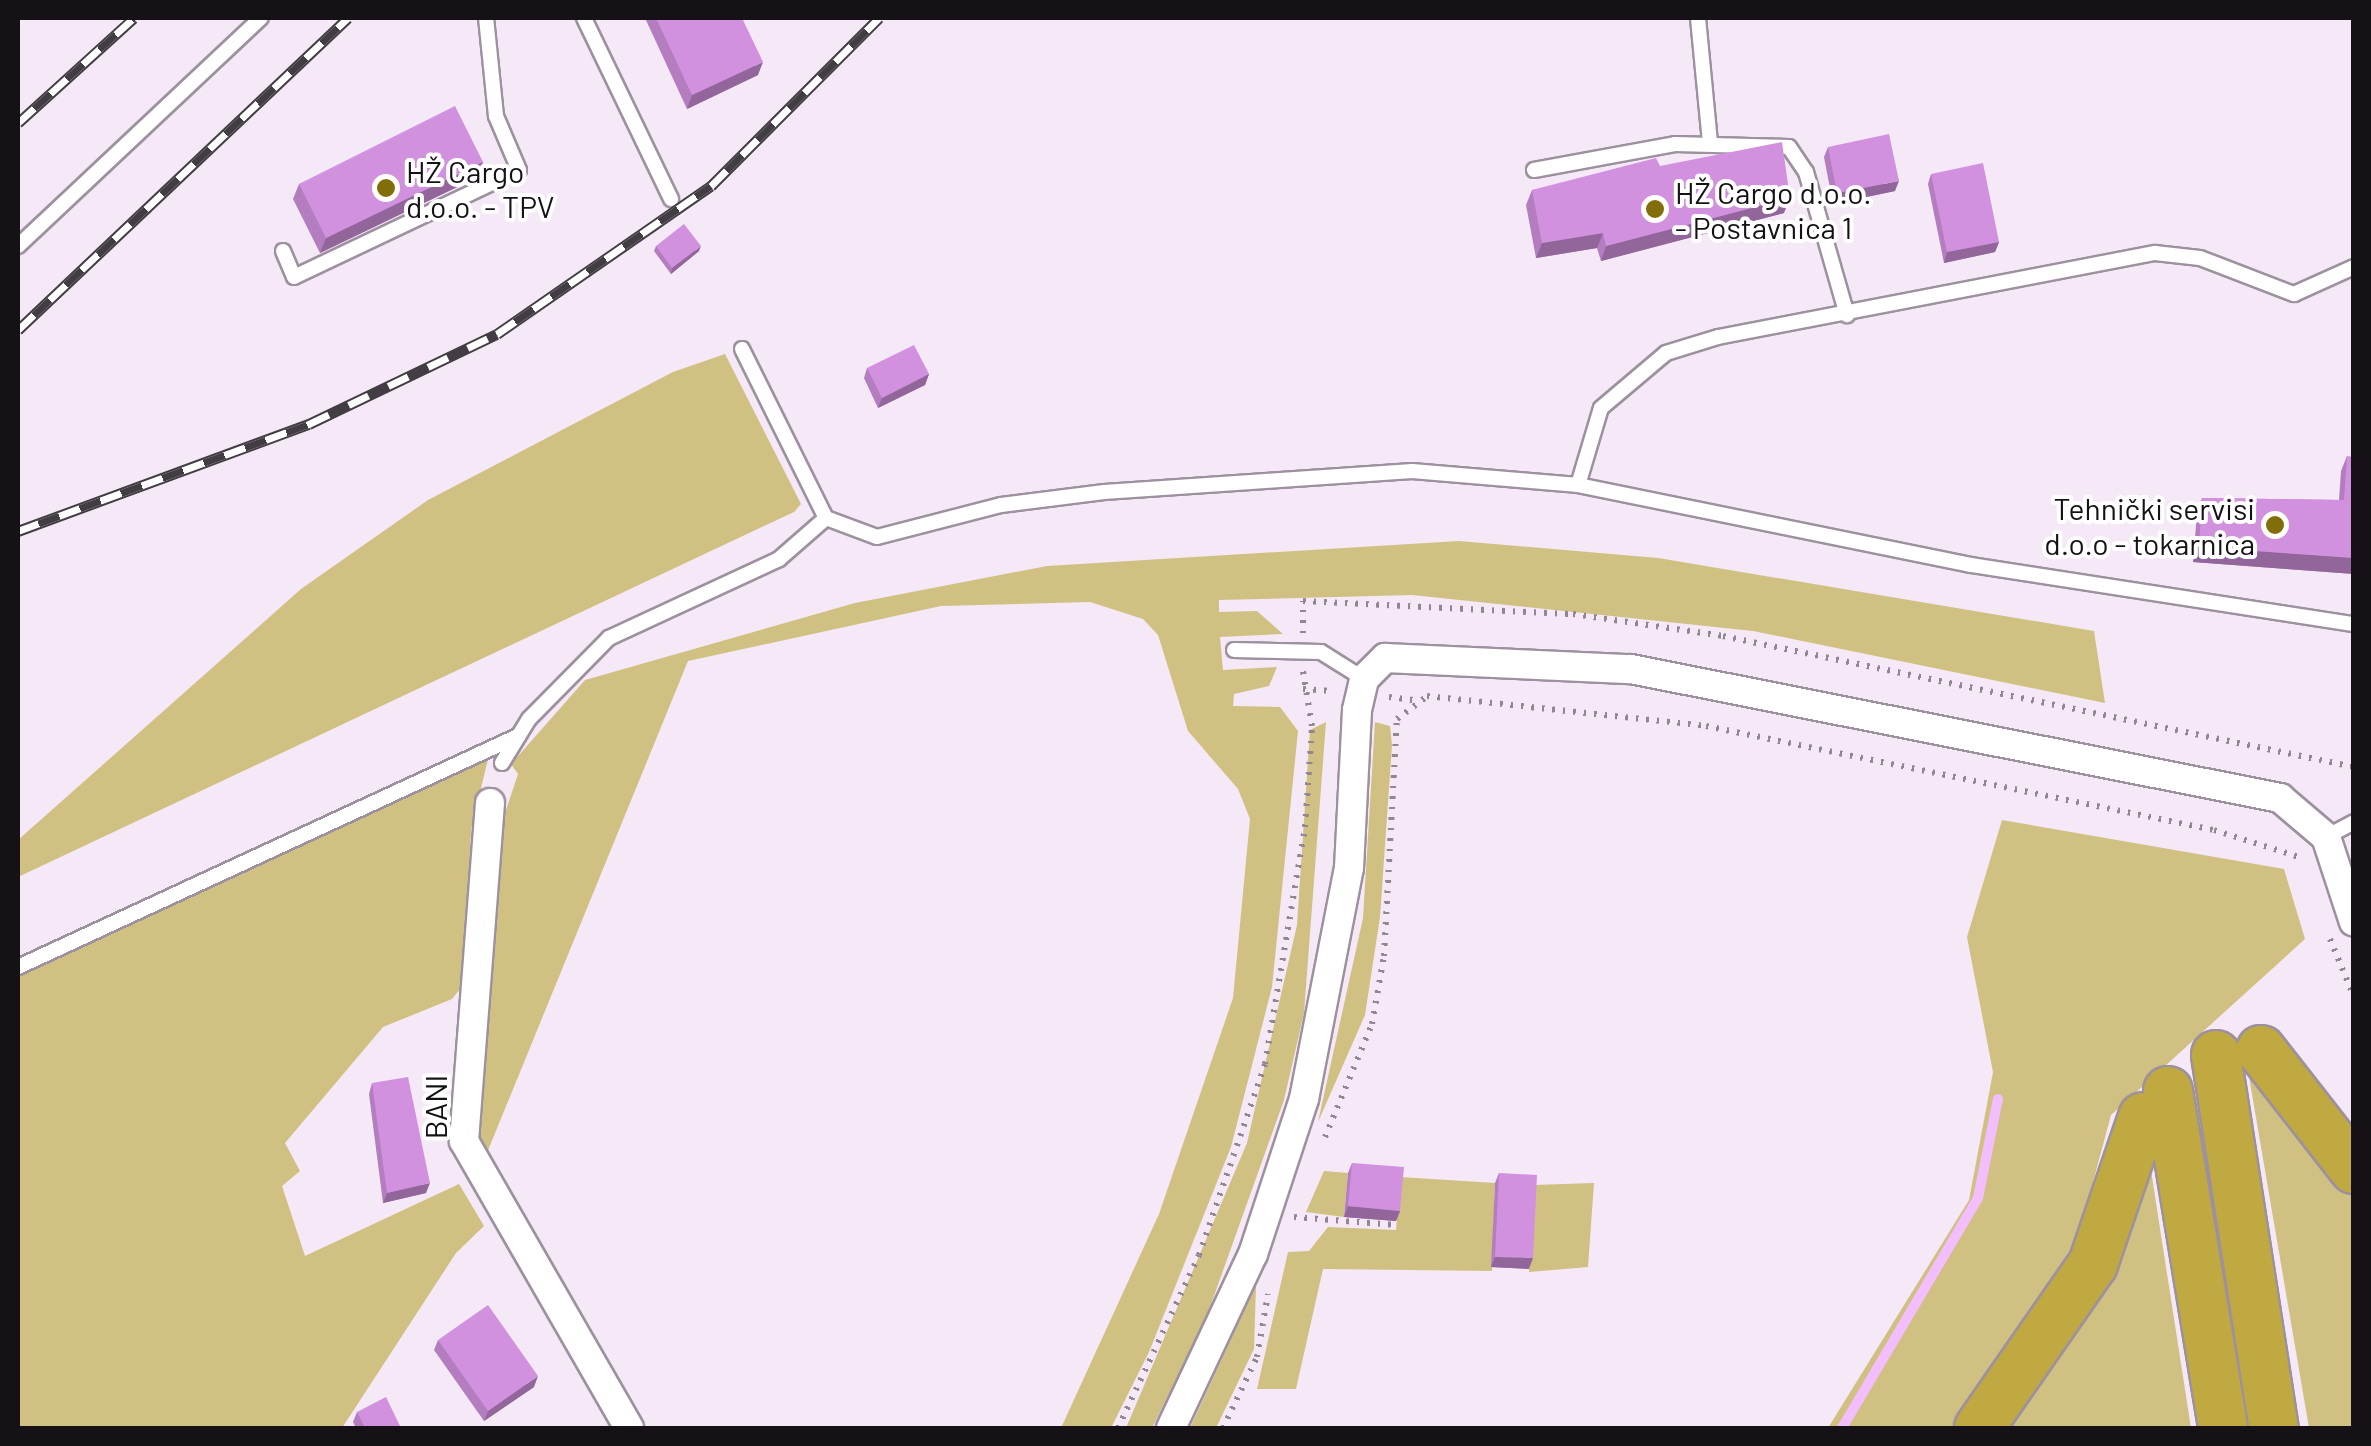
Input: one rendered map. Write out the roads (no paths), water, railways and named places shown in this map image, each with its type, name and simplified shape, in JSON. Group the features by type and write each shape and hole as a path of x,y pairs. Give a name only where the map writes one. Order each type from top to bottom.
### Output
{"highway":[{"path":"2274,1428 2239,1052 2354,1169"},
{"path":"1979,1428 2093,1264 2156,1104 2223,1428"}],"street":[{"path":"1171,1428 1253,1254 1304,1100 1349,868 1364,679 1400,655 1631,669 2280,798 2326,836 2339,924"},
{"name":"BANI","path":"490,803 464,1141 630,1428"}],"lane":[{"path":"18,246 261,18"},
{"path":"283,251 294,276 519,170 496,116 486,18"},
{"path":"584,18 672,199"},
{"path":"1698,18 1710,143"},
{"path":"1534,170 1710,143 1789,147 1806,172 1847,315"},
{"path":"1578,484 1602,408 1666,353 2019,273 2155,253 2200,258 2294,294 2354,267"},
{"path":"742,349 826,518 877,537 1000,505 1305,472 1578,484 1971,564 2354,624"},
{"path":"502,763 518,736 610,638 779,558 826,518"},
{"path":"1234,650 1321,652 1364,679"},
{"path":"18,968 518,736"},
{"path":"2326,836 2354,822"}],"waterway":[{"path":"1842,1428 1978,1198 1998,1099"}],"railway":[{"path":"18,123 134,18"},
{"path":"18,330 348,18"},
{"path":"18,531 309,424 497,334 711,186 879,18"}],"place":[{"name":"HŽ Cargo d.o.o. - TPV","path":"386,188"},
{"name":"HŽ Cargo d.o.o. - Postavnica 1","path":"1655,209"},
{"name":"Tehnički servisi d.o.o - tokarnica","path":"2275,525"}]}
